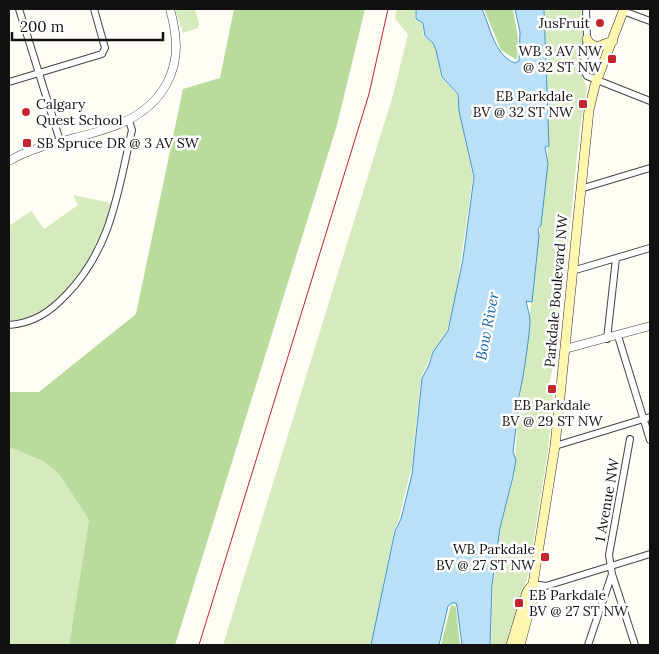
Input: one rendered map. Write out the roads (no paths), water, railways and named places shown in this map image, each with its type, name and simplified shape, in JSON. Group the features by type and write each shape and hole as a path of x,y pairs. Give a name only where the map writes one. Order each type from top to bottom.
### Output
{"main road":[{"name":"Parkdale Boulevard NW","path":"520,645 534,594 533,584 555,446 589,110 597,80 624,10"},
{"path":"587,39 588,43 597,47 612,41"},
{"name":"Parkdale Boulevard NW","path":"511,645 527,592 533,584"}],"street":[{"path":"19,9 60,141"},
{"path":"9,82 99,56 104,51 104,44 94,9"},
{"path":"9,161 32,150 128,121 157,98 173,70 177,44 170,9"},
{"path":"586,9 587,39 583,69 587,76 650,101"},
{"path":"624,10 650,21"},
{"path":"9,325 30,322 46,314 80,280 98,254 107,234 115,206 132,130 128,121"},
{"path":"580,189 650,168"},
{"path":"572,271 650,248"},
{"path":"607,339 616,258"},
{"path":"565,349 650,326"},
{"path":"618,336 647,418 650,440"},
{"path":"555,446 647,418"},
{"name":"1 Avenue NW","path":"630,439 609,555 612,574 635,645"},
{"path":"533,584 546,586 650,554"},
{"path":"588,645 612,574"}],"water":[{"name":"Bow River","path":"416,9 482,9 498,48 508,59 515,63 519,61 520,32 515,9 544,9 549,146 545,147 548,163 541,225 538,229 539,236 532,302 526,301 530,328 523,378 516,405 518,411 513,452 516,460 500,528 492,585 490,645 462,645 457,606 456,603 452,603 448,606 439,645 371,645 395,531 401,519 412,474 422,378 433,352 448,331 463,259 474,177 459,111 458,94 442,77 436,50 433,43 425,36 423,23 416,19"}],"railway":[{"path":"199,645 369,94 388,9"}],"place":[{"name":"JusFruit","path":"600,23"},
{"name":"WB 3 AV NW @ 32 ST NW","path":"612,59"},
{"name":"EB Parkdale BV @ 32 ST NW","path":"583,104"},
{"name":"Calgary Quest School","path":"26,112"},
{"name":"SB Spruce DR @ 3 AV SW","path":"27,143"},
{"name":"EB Parkdale BV @ 29 ST NW","path":"552,389"},
{"name":"WB Parkdale BV @ 27 ST NW","path":"545,557"},
{"name":"EB Parkdale BV @ 27 ST NW","path":"519,603"}]}
